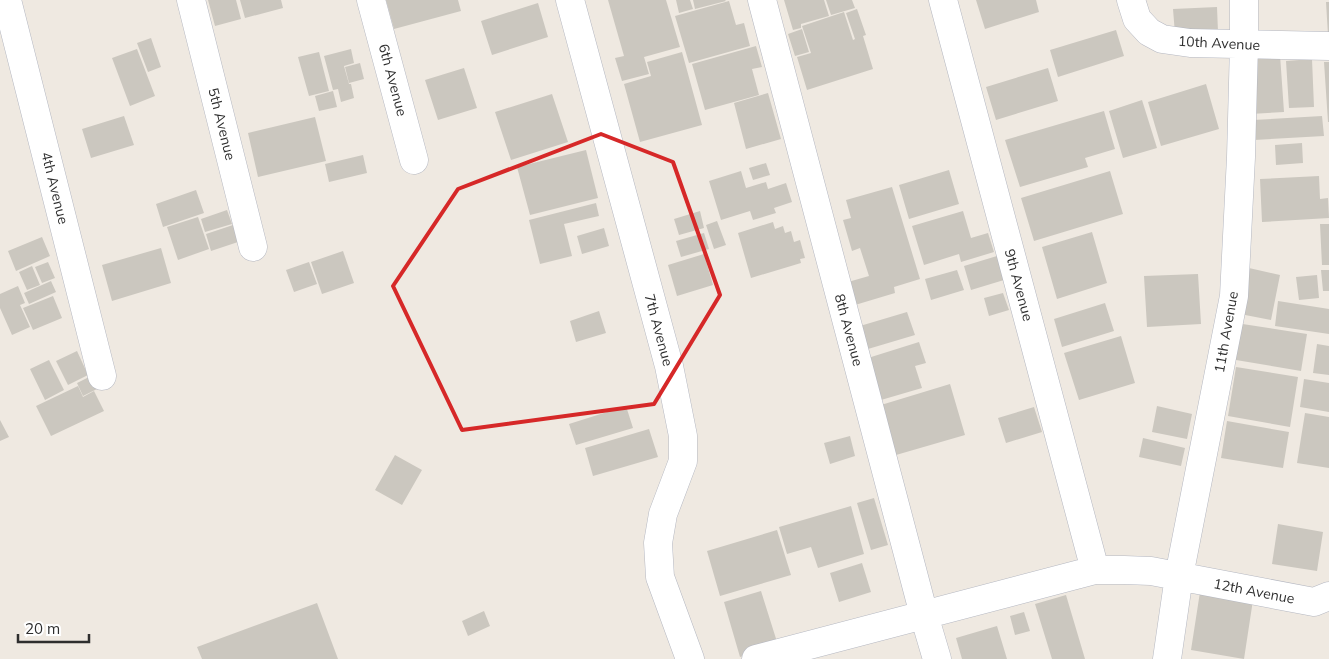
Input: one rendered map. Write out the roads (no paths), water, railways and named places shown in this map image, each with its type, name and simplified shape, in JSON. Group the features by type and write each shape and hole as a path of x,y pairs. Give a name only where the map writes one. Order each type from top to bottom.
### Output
{"street":[{"name":"4th Avenue","path":"7,0 102,376"},
{"name":"5th Avenue","path":"191,0 253,247"},
{"name":"6th Avenue","path":"371,0 414,160"},
{"name":"7th Avenue","path":"570,0 666,357 683,436 683,461 663,514 658,543 660,577 690,659"},
{"name":"8th Avenue","path":"762,0 937,659"},
{"name":"9th Avenue","path":"943,0 1095,570"},
{"name":"10th Avenue","path":"1131,0 1137,18 1149,32 1162,39 1190,43 1329,46"},
{"name":"11th Avenue","path":"1166,659 1179,576 1234,296 1241,157 1244,0"},
{"name":"12th Avenue","path":"756,659 1095,570 1151,571 1314,602 1329,596"}]}
